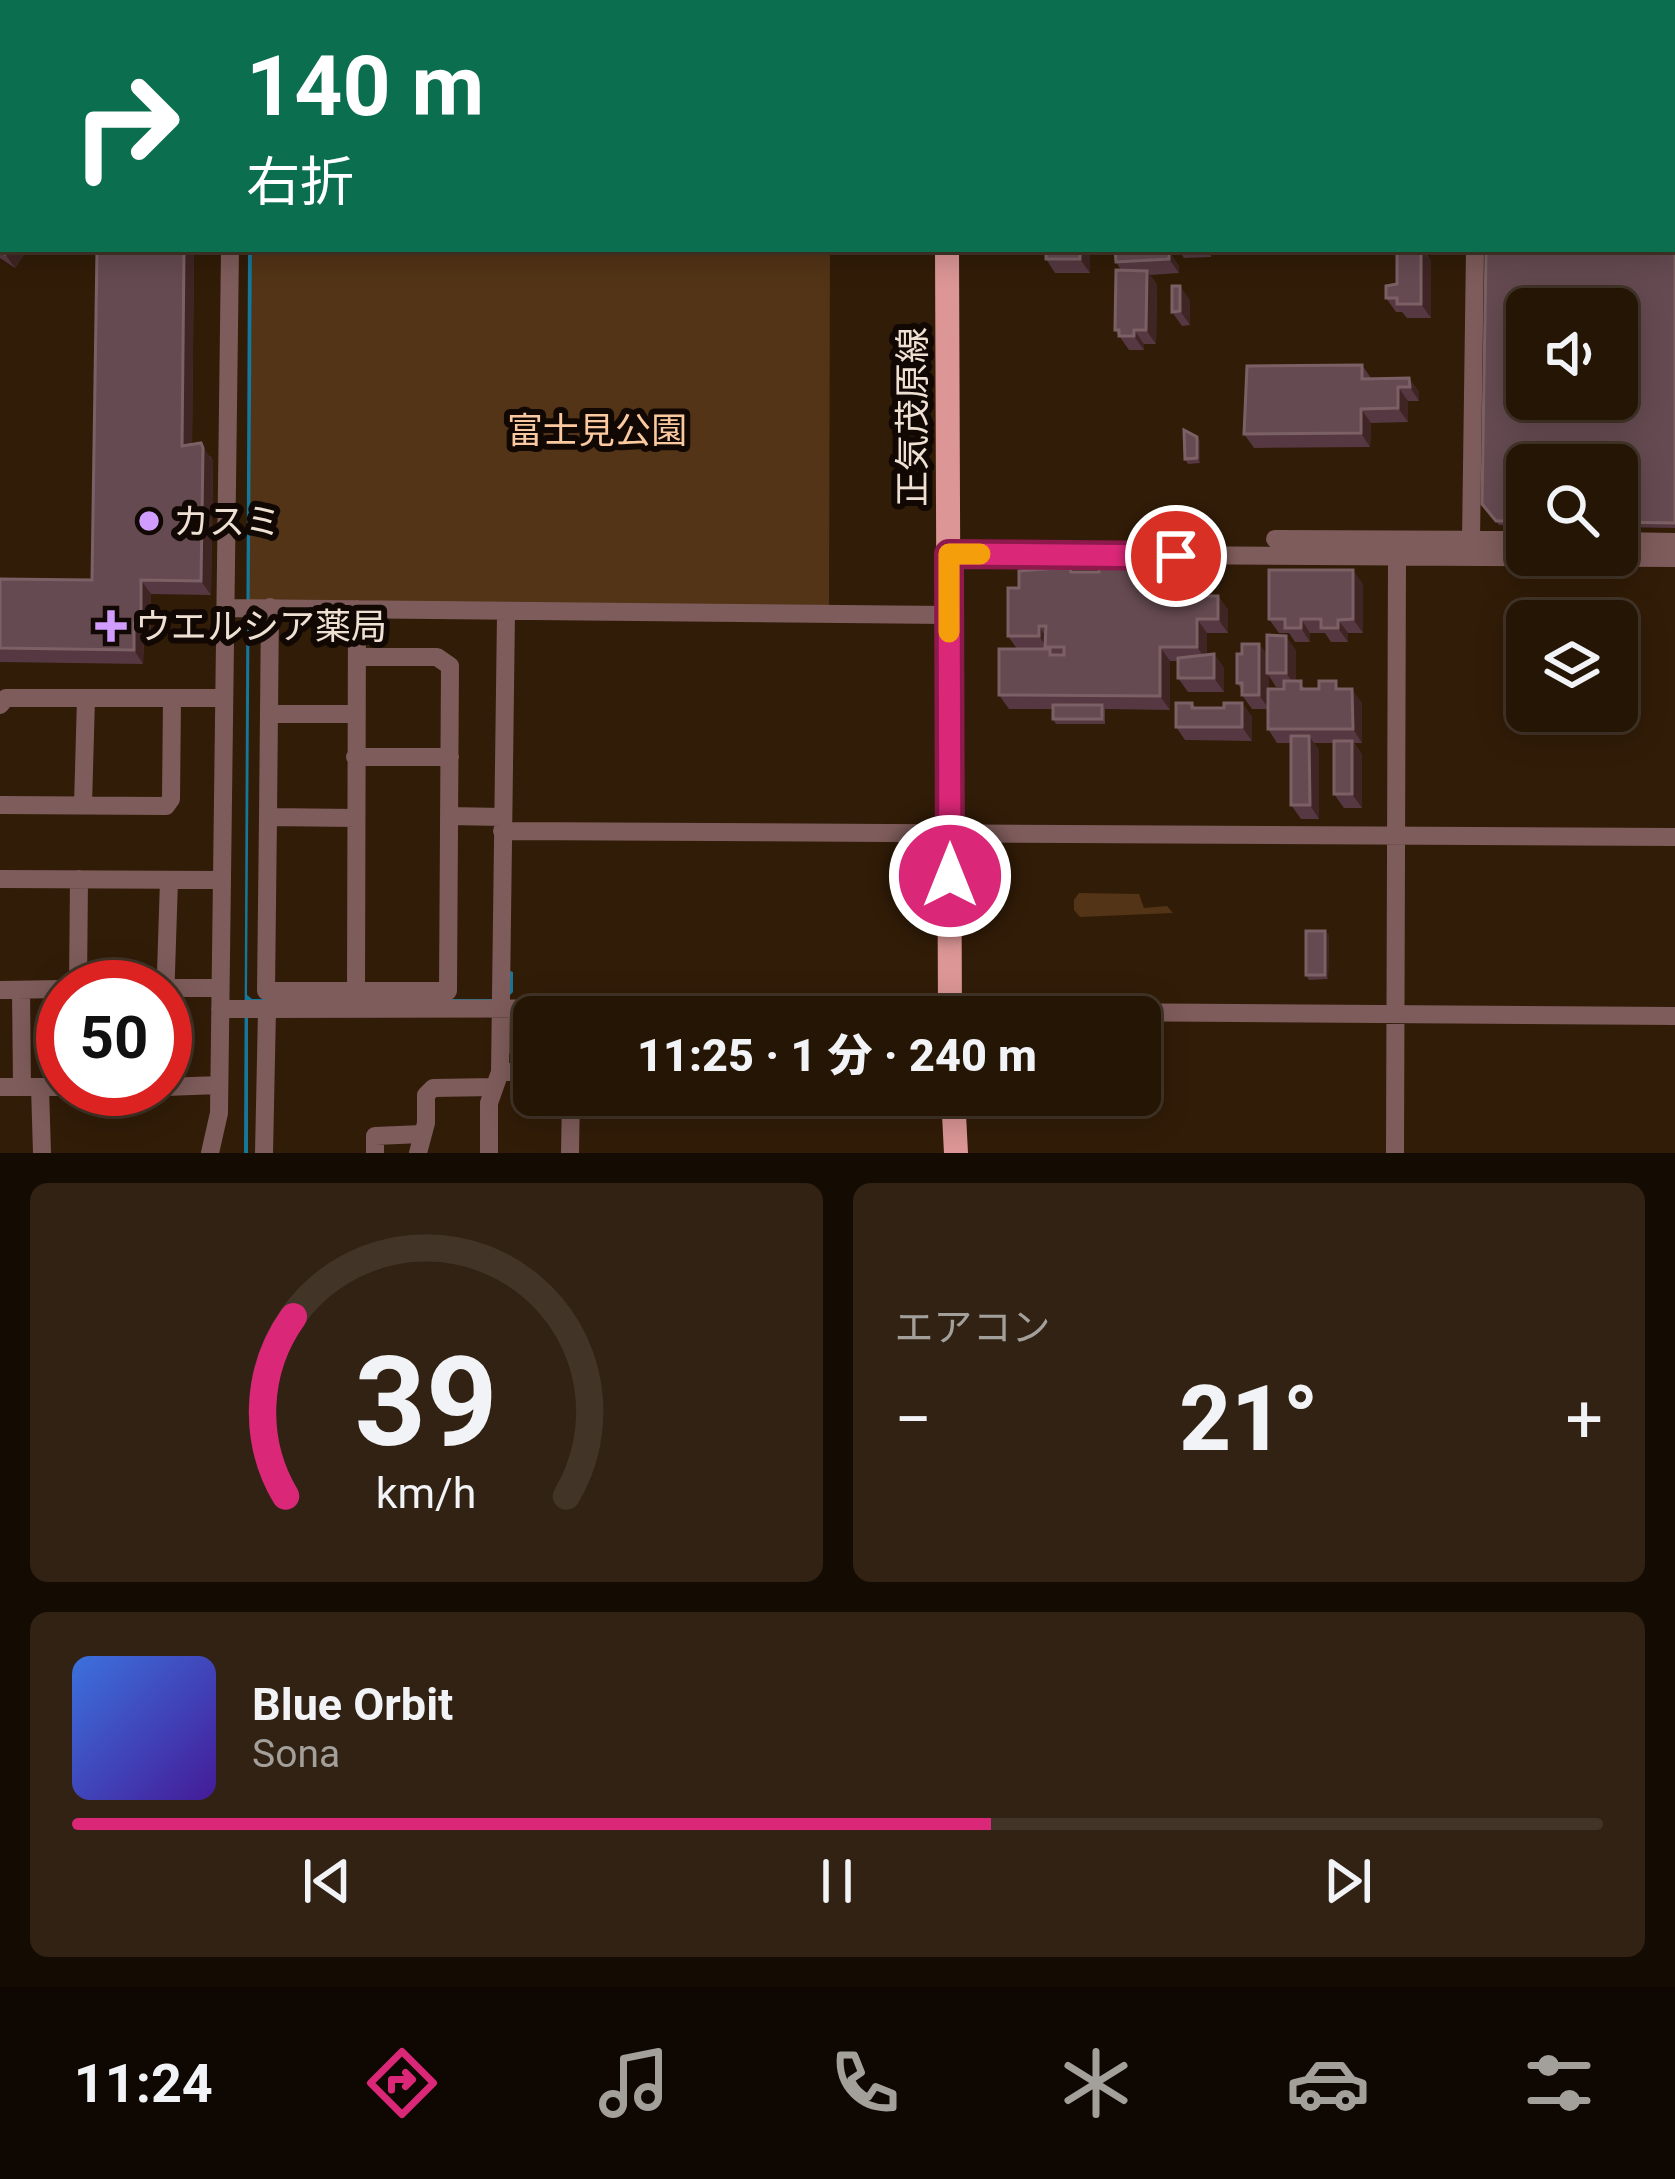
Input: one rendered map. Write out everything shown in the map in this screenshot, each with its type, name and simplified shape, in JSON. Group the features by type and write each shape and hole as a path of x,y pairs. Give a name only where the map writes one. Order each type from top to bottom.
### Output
{"main road":[{"name":"正気茂原線","path":"947,252 950,996"},
{"path":"954,1116 956,1153"}],"street":[{"path":"210,1153 219,1113 230,252"},
{"path":"1471,540 1475,252"},
{"path":"1275,539 1506,540"},
{"path":"1638,541 1675,542"},
{"path":"949,554 1675,557"},
{"path":"1395,1153 1397,557"},
{"path":"270,607 266,992 448,991 450,666 445,659 356,657"},
{"path":"225,608 949,615"},
{"path":"356,994 357,609"},
{"path":"489,1153 489,1103 497,1079 506,613"},
{"path":"0,705 6,698 224,698"},
{"path":"83,805 86,698"},
{"path":"0,805 166,806 171,799 172,698"},
{"path":"270,714 356,714"},
{"path":"355,758 449,757"},
{"path":"449,816 502,824 950,832 1675,837"},
{"path":"268,817 355,818"},
{"path":"0,879 222,880"},
{"path":"78,960 79,879"},
{"path":"166,960 169,880"},
{"path":"192,988 220,988"},
{"path":"0,990 36,990"},
{"path":"21,990 42,1153"},
{"path":"220,1009 513,1009"},
{"path":"264,1153 268,1010"},
{"path":"1161,1013 1675,1016"},
{"path":"375,1153 375,1136 420,1143 426,1095 434,1088 513,1076"},
{"path":"192,1086 219,1085"},
{"path":"0,1087 36,1087"},
{"path":"570,1153 571,1116"}],"green space":[{"name":"富士見公園","path":"252,252 830,252 829,613 249,608"},
{"path":"1079,893 1139,894 1144,908 1167,906 1173,913 1080,917 1074,910"},
{"path":"507,1014 513,1015 513,1057 507,1051"}],"water":[{"path":"248,252 252,252 247,995 252,999 502,999 510,971 513,992 504,1001 248,1000 248,1153 244,1153"}],"building":[{"path":"97,252 184,252 182,446 201,443 203,448 201,581 141,580 141,623 134,623 134,650 0,648 0,579 92,580"},
{"path":"1046,252 1080,252 1080,259 1046,259"},
{"path":"1115,252 1169,252 1169,259 1116,262"},
{"path":"1397,252 1421,252 1421,304 1397,304 1397,298 1386,298 1386,286 1397,284"},
{"path":"1486,252 1675,253 1675,523 1638,522 1638,444 1506,444 1506,521 1496,521 1482,504"},
{"path":"1116,270 1147,271 1146,330 1134,330 1134,336 1119,336 1115,330"},
{"path":"1172,286 1180,286 1180,311 1172,312"},
{"path":"1362,365 1362,379 1409,378 1410,387 1398,387 1398,408 1361,409 1361,433 1244,434 1247,366"},
{"path":"1184,430 1197,437 1197,458 1185,459"},
{"path":"1070,567 1071,572 1141,567 1141,572 1202,572 1202,596 1218,596 1218,619 1197,619 1197,647 1160,647 1160,696 999,695 999,649 1050,649 1050,655 1064,655 1064,647 1045,647 1046,626 1039,626 1039,636 1008,636 1008,588 1019,588 1019,571"},
{"path":"1269,570 1353,570 1353,619 1338,620 1338,628 1321,628 1321,619 1301,619 1301,628 1285,628 1285,619 1269,619"},
{"path":"1267,635 1286,636 1286,673 1267,673"},
{"path":"1242,644 1259,644 1259,695 1242,695 1242,683 1237,683 1237,654 1242,654"},
{"path":"1214,654 1214,678 1178,678 1178,658"},
{"path":"1284,681 1301,681 1301,689 1319,689 1319,681 1336,681 1336,689 1352,689 1353,729 1268,729 1268,689 1284,689"},
{"path":"1176,703 1224,708 1224,703 1242,703 1242,727 1176,727"},
{"path":"1053,705 1102,705 1102,719 1053,719"},
{"path":"1291,736 1309,736 1310,805 1291,805"},
{"path":"1334,741 1352,741 1352,794 1334,794"},
{"path":"1306,931 1325,931 1325,975 1306,975"}],"slow traffic":[{"path":"949,632 949,554 980,554"}],"place":[{"name":"カスミ","path":"149,521"},
{"name":"ウエルシア薬局","path":"111,626"}],"route":[{"path":"950,876 949,554 1176,556"}]}
